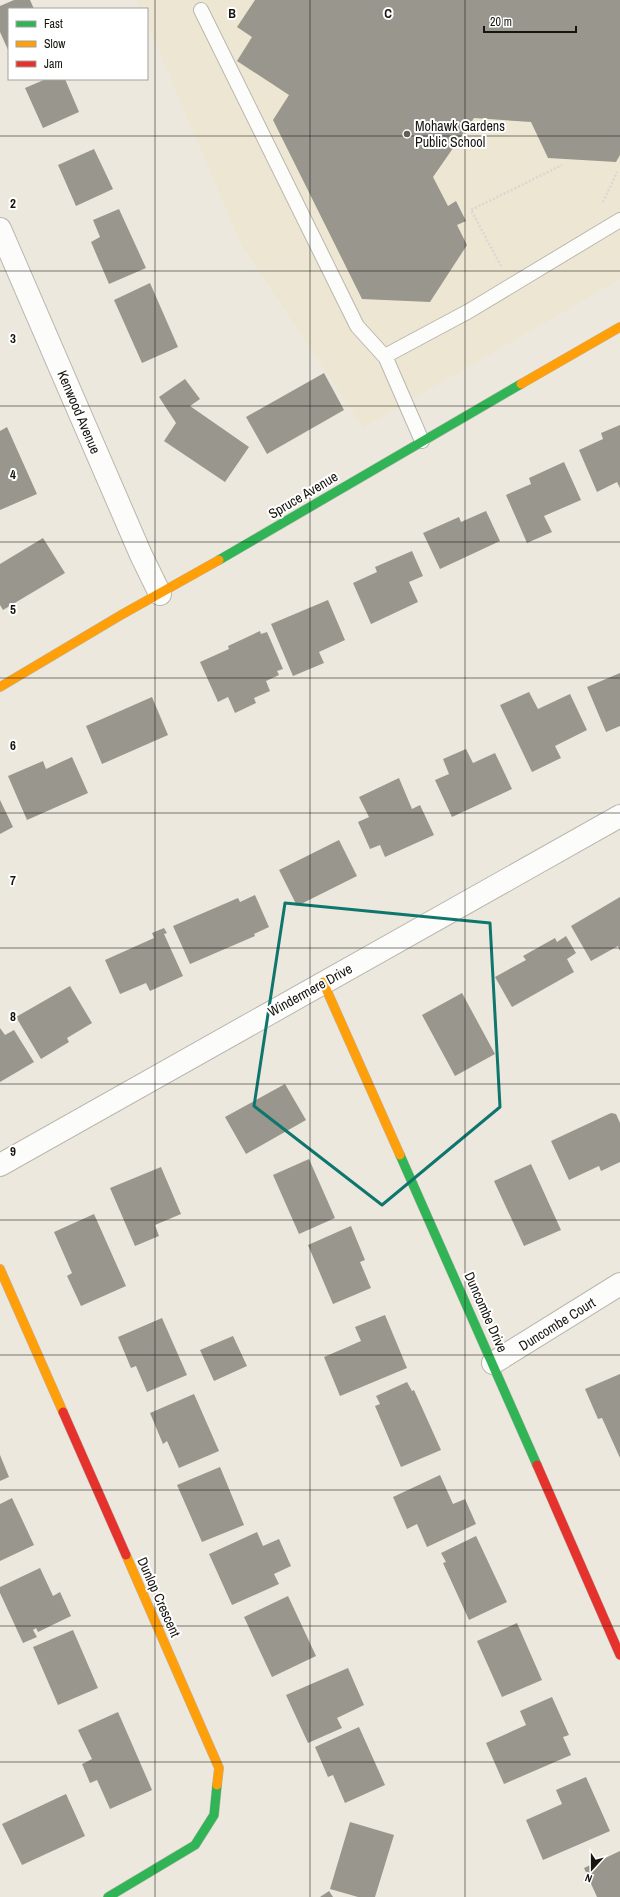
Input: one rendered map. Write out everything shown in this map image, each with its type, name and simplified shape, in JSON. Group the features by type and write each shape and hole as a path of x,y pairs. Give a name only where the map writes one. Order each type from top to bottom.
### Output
{"street":[{"name":"Kenwood Avenue","path":"0,229 141,555 160,594"},
{"name":"Spruce Avenue","path":"0,686 121,614 229,555 422,441 620,327"},
{"name":"Windermere Drive","path":"0,1165 620,816"},
{"name":"Duncombe Drive","path":"323,982 493,1363 620,1655"},
{"name":"Dunlop Crescent","path":"0,1269 218,1768 214,1815 195,1845 108,1897"},
{"name":"Duncombe Court","path":"493,1363 620,1284"}],"lane":[{"path":"201,10 356,326 386,358 422,441"},
{"path":"386,358 385,356 469,311 620,220"}],"path":[{"path":"504,272 471,210 562,165"}],"highlighted area":[{"path":"285,903 490,923 500,1107 382,1205 254,1106"}],"shaded area":[{"name":"Mohawk Gardens Public School","path":"137,0 620,0 620,279 363,428 241,244 148,25 148,8 141,8"}],"building":[{"path":"14,0 30,0 34,8 8,8 8,50 0,32 0,6"},
{"path":"255,0 620,0 620,155 616,162 548,158 531,122 474,118 433,177 448,206 456,201 466,221 457,225 467,245 430,302 362,299 273,120 289,95 237,61 252,37 237,27"},
{"path":"44,80 65,80 79,112 43,128 25,88"},
{"path":"94,149 113,189 76,206 58,165"},
{"path":"119,209 146,268 109,284 91,242 100,237 93,220"},
{"path":"150,283 178,347 142,363 114,300"},
{"path":"324,373 344,410 267,454 246,417"},
{"path":"185,379 200,399 190,406 249,447 225,482 164,441 176,423 159,397"},
{"path":"620,425 620,488 617,482 597,492 579,450 603,439 601,433"},
{"path":"7,427 37,494 0,510 0,431"},
{"path":"564,462 581,500 544,516 552,532 527,543 506,495 531,484 529,478"},
{"path":"486,511 500,541 440,569 423,533 459,517 461,522"},
{"path":"43,538 65,573 3,610 0,605 0,564"},
{"path":"412,551 423,576 409,582 418,602 371,624 353,583 377,572 375,567"},
{"path":"328,600 345,640 319,652 324,663 293,676 271,624"},
{"path":"260,631 261,634 267,632 283,669 277,671 279,675 266,681 270,691 254,698 256,703 235,713 228,697 218,702 200,662 229,649 228,646"},
{"path":"620,673 620,726 606,732 587,687"},
{"path":"529,692 538,709 570,694 587,730 555,746 561,758 532,772 500,705"},
{"path":"152,697 168,735 102,764 86,726"},
{"path":"466,749 473,763 495,753 512,789 452,817 435,780 449,774 443,759"},
{"path":"72,757 88,793 27,820 8,776 43,761 46,769"},
{"path":"399,778 412,809 420,805 434,835 385,857 380,845 370,849 358,822 369,817 359,797"},
{"path":"0,800 13,827 0,834"},
{"path":"339,840 357,876 297,906 279,870"},
{"path":"255,895 269,927 254,934 255,936 190,964 173,926 238,898 240,902"},
{"path":"620,897 620,951 618,946 591,961 571,926"},
{"path":"164,928 167,933 164,934 183,976 150,991 146,983 120,994 105,960 154,938 152,933"},
{"path":"566,936 576,953 567,959 574,972 512,1007 495,977 526,960 523,956 555,938 557,942"},
{"path":"70,986 92,1023 67,1038 69,1042 41,1059 16,1017"},
{"path":"462,993 495,1054 455,1076 422,1015"},
{"path":"0,1028 5,1035 14,1030 34,1062 0,1082"},
{"path":"285,1084 306,1120 246,1154 225,1117"},
{"path":"611,1113 616,1114 620,1123 620,1162 601,1171 599,1166 569,1180 551,1141"},
{"path":"309,1159 335,1218 299,1234 273,1175"},
{"path":"531,1164 561,1230 524,1246 494,1181"},
{"path":"161,1167 181,1214 155,1225 159,1236 135,1246 110,1188"},
{"path":"94,1214 126,1286 81,1306 67,1276 72,1273 54,1232"},
{"path":"351,1226 365,1260 360,1262 371,1288 333,1304 308,1245"},
{"path":"385,1315 407,1368 340,1396 324,1357 361,1341 355,1327"},
{"path":"162,1318 187,1375 147,1392 136,1366 131,1368 118,1337"},
{"path":"233,1336 247,1366 214,1381 200,1350"},
{"path":"620,1374 620,1458 602,1418 598,1419 585,1389"},
{"path":"407,1382 412,1391 414,1390 441,1450 401,1467 375,1406 380,1404 376,1396"},
{"path":"194,1394 219,1451 179,1468 167,1441 163,1444 150,1413"},
{"path":"0,1455 9,1477 0,1481"},
{"path":"220,1467 244,1525 202,1542 177,1485"},
{"path":"440,1475 453,1504 465,1499 476,1524 427,1547 417,1524 407,1529 393,1497"},
{"path":"12,1498 34,1545 0,1561 0,1504"},
{"path":"257,1532 263,1546 279,1539 291,1566 274,1574 279,1584 232,1605 209,1554"},
{"path":"476,1536 507,1602 469,1620 443,1563 446,1562 441,1553"},
{"path":"40,1568 53,1596 60,1592 71,1616 38,1632 36,1628 33,1630 37,1637 23,1643 0,1593 0,1587"},
{"path":"288,1596 316,1656 272,1677 244,1617"},
{"path":"517,1623 542,1680 502,1697 477,1641"},
{"path":"73,1630 98,1688 58,1705 33,1647"},
{"path":"348,1668 364,1705 337,1718 342,1728 308,1743 286,1695"},
{"path":"552,1697 569,1735 563,1737 571,1755 504,1784 486,1743 526,1725 520,1711"},
{"path":"118,1712 152,1790 110,1809 97,1780 90,1783 82,1764 92,1759 78,1730"},
{"path":"359,1727 385,1785 345,1803 333,1775 328,1777 315,1747"},
{"path":"586,1777 610,1831 543,1860 526,1820 562,1804 556,1790"},
{"path":"66,1794 85,1836 22,1865 2,1824"},
{"path":"350,1822 394,1835 375,1897 358,1897 330,1889"},
{"path":"620,1851 620,1897 597,1897 584,1868"},
{"path":"329,1891 333,1897 320,1897"}],"traffic: fast":[{"path":"219,560 521,384"},
{"path":"400,1155 537,1465"},
{"path":"108,1897 195,1845 214,1815 217,1785"}],"traffic: slow":[{"path":"521,384 620,327"},
{"path":"0,687 121,615 219,560"},
{"path":"323,982 400,1155"},
{"path":"0,1269 63,1412"},
{"path":"126,1555 219,1768 217,1785"}],"traffic: jam":[{"path":"63,1412 126,1555"},
{"path":"537,1465 620,1655"}],"place":[{"name":"Mohawk Gardens Public School","path":"407,134"}]}
